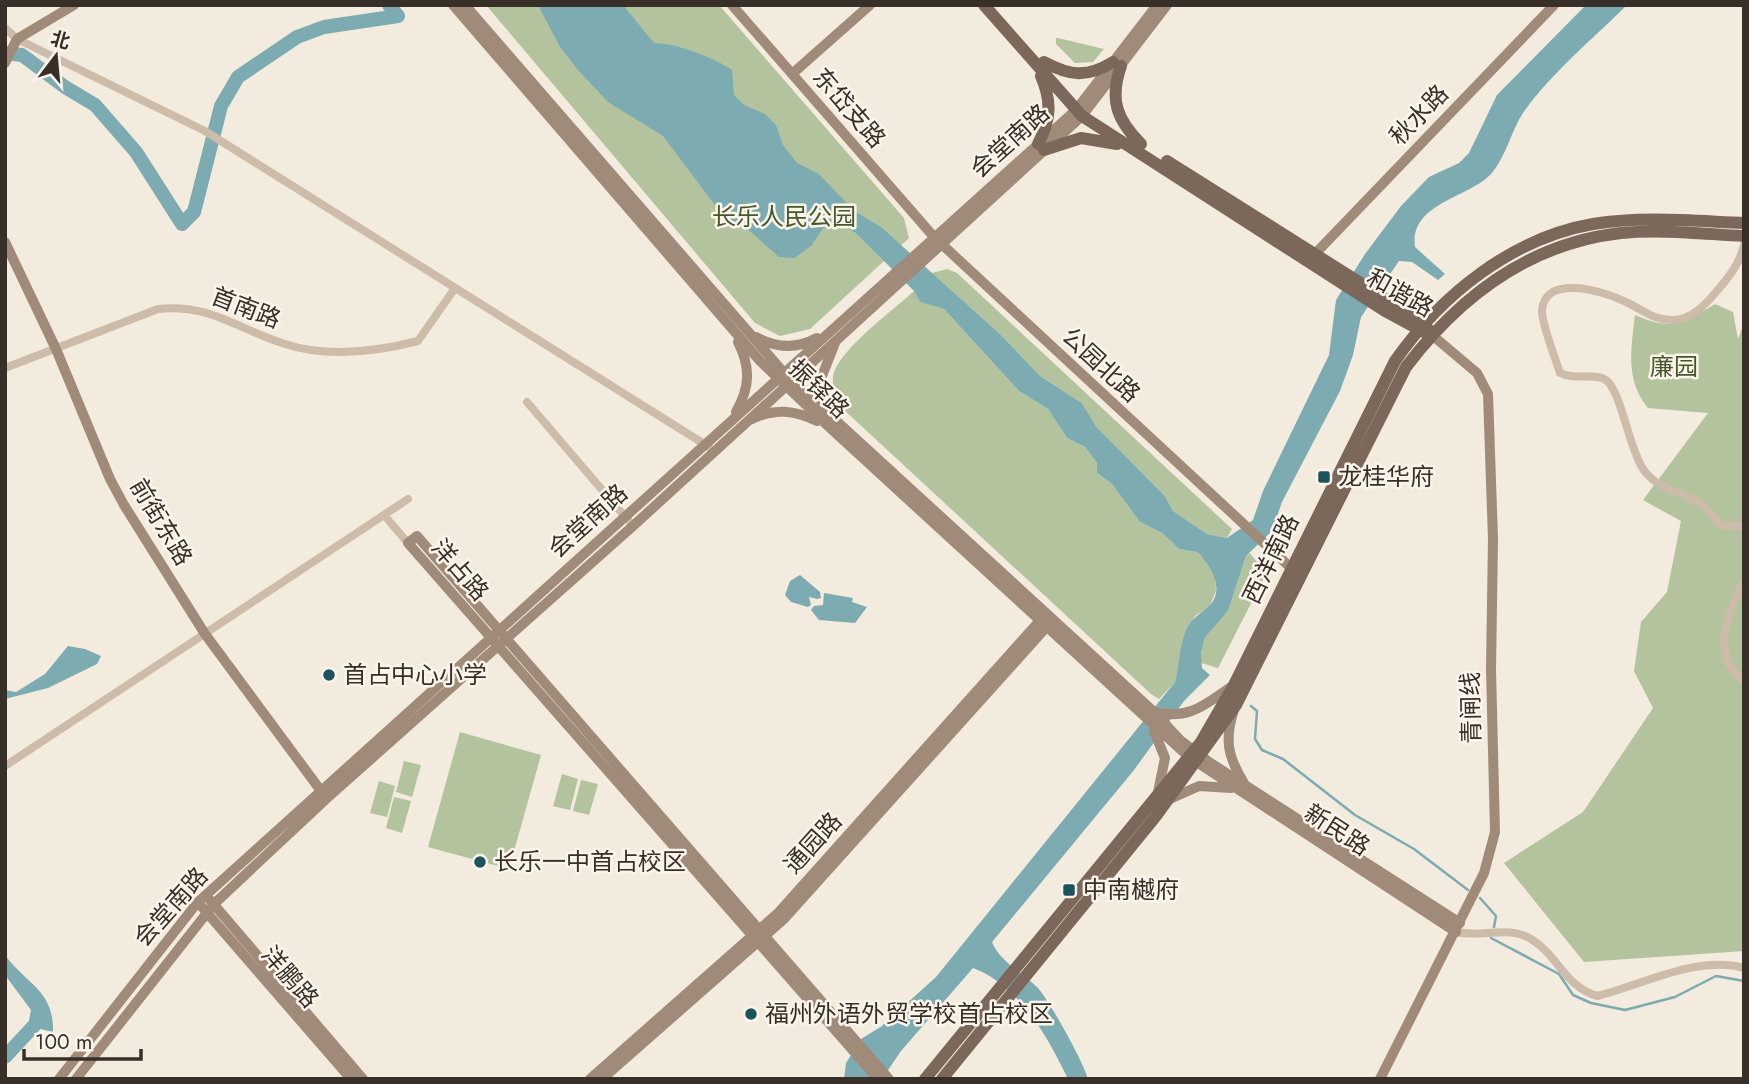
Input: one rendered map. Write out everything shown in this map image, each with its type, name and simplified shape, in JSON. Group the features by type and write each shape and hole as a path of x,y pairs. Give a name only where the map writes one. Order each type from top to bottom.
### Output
{"main road":[{"path":"5,63 16,42 74,5"},
{"name":"振铎路","path":"453,5 730,327 1195,757"},
{"name":"振铎路","path":"465,5 742,324 784,379"},
{"name":"东岱支路","path":"732,5 937,240"},
{"path":"792,74 870,5"},
{"name":"和谐路","path":"984,5 1082,110 1432,335"},
{"name":"和谐路","path":"995,5 1040,64"},
{"name":"会堂南路","path":"1117,64 1157,5"},
{"name":"会堂南路","path":"498,637 633,526 710,448 784,379 1082,110 1167,5"},
{"name":"秋水路","path":"1314,255 1554,5"},
{"path":"1040,64 1075,75 1090,74 1117,64 1115,106 1123,125 1140,149"},
{"path":"1040,64 1050,106 1049,121 1041,147"},
{"path":"1041,147 1068,140 1092,138 1140,149"},
{"name":"和谐路","path":"1140,149 1314,255 1345,280"},
{"name":"西洋南路","path":"1195,757 1234,685 1290,567 1395,361 1420,327 1476,276 1504,258 1559,233 1620,221 1744,223"},
{"name":"西洋南路","path":"925,1079 1023,972 1236,705 1406,367 1432,335 1492,281 1528,260 1554,249 1622,233 1663,231 1744,236"},
{"name":"公园北路","path":"937,240 1290,567"},
{"name":"前街东路","path":"5,242 56,349 110,479 205,634 323,794"},
{"path":"742,324 763,341 783,346 806,343 838,330"},
{"path":"730,327 746,359 749,374 737,423"},
{"path":"832,424 820,382 838,330"},
{"name":"青闸线","path":"1381,1079 1484,873 1495,832 1490,423 1485,383 1432,335"},
{"path":"737,423 769,412 786,411 832,424"},
{"name":"会堂南路","path":"59,1079 206,904 323,794 498,637 625,516 710,448"},
{"name":"洋占路","path":"408,543 498,637 852,1042 889,1079"},
{"name":"通园路","path":"602,1079 760,935 1046,621"},
{"path":"1234,685 1193,713 1150,716 1164,751 1163,798 1206,785 1241,787 1227,744 1236,705"},
{"name":"新民路","path":"1195,757 1458,928"},
{"path":"206,904 363,1079"},
{"name":"会堂南路","path":"76,1079 206,904"},
{"name":"洋鹏路","path":"206,904 351,1079"},
{"name":"通园路","path":"590,1079 760,935"},
{"name":"西洋南路","path":"942,1079 1006,991"},
{"name":"洋占路","path":"852,1042 878,1079"}],"street":[{"path":"5,28 16,42 205,131 710,448"},
{"path":"1744,245 1739,261 1724,284 1691,316 1660,320 1613,296 1565,287 1553,291 1544,299 1542,314 1560,373 1571,379 1595,376 1605,379 1615,389 1634,450 1651,478 1663,488 1701,505 1721,525 1744,526"},
{"name":"首南路","path":"5,368 158,309 181,306 207,311 289,346 345,353 381,350 418,341 454,288"},
{"path":"527,402 633,526"},
{"path":"5,766 408,499"},
{"path":"384,515 408,543"},
{"path":"1744,580 1723,628 1726,655 1735,675 1744,681"},
{"path":"1458,928 1472,936 1510,932 1531,938 1581,992 1597,996 1702,966 1729,964 1744,968"}],"green space":[{"name":"长乐人民公园","path":"486,5 719,5 904,218 909,238 810,329 780,336 755,323"},
{"path":"1056,38 1104,49 1093,62 1075,63 1056,44"},
{"path":"947,269 957,273 1232,529 1227,538 1207,534 1173,511 1165,496 1095,427 1082,403 1040,376 1001,335 932,273"},
{"path":"914,291 920,302 944,309 1019,391 1048,409 1067,438 1085,447 1097,463 1097,473 1112,484 1140,522 1162,533 1179,549 1197,552 1215,571 1216,591 1209,608 1196,615 1187,628 1181,648 1201,653 1205,636 1228,611 1246,556 1250,553 1266,574 1218,668 1181,657 1175,682 1159,699 1151,694 843,409 833,386 836,368 854,344"},
{"name":"廉园","path":"1715,304 1733,312 1738,339 1744,323 1744,951 1584,962 1504,863 1583,812 1653,708 1634,671 1641,622 1667,592 1681,521 1643,500 1708,413 1648,408 1636,386 1631,364 1635,315 1658,323 1676,323"},
{"path":"460,732 541,755 509,869 428,847"},
{"path":"404,761 421,765 412,797 396,792"},
{"path":"562,774 578,779 570,810 553,806"},
{"path":"581,780 598,784 589,815 573,811"},
{"path":"379,781 395,786 387,817 370,813"},
{"path":"394,797 411,801 402,833 386,828"}],"water":[{"path":"538,5 623,5 654,43 695,52 732,70 734,95 744,105 765,114 776,125 783,145 797,163 819,174 854,211 881,227 1001,335 1040,376 1082,403 1096,427 1165,496 1173,511 1207,534 1227,538 1253,520 1263,491 1329,355 1336,300 1365,254 1401,206 1429,177 1459,163 1469,153 1497,95 1586,5 1627,5 1559,70 1534,98 1519,120 1501,160 1491,174 1442,203 1421,220 1416,232 1415,247 1445,274 1438,280 1412,262 1399,261 1361,317 1353,355 1340,391 1282,502 1272,531 1246,556 1228,611 1205,637 1201,653 1202,668 1210,675 1184,701 1134,770 992,942 1006,961 1043,995 1073,1046 1088,1079 1068,1079 1030,1014 1005,987 973,968 901,1051 882,1079 844,1079 846,1063 861,1039 882,1026 936,977 1175,682 1187,628 1216,595 1215,579 1208,564 1197,552 1179,549 1162,533 1140,522 1112,484 1097,473 1097,463 1085,447 1067,438 1048,409 1019,391 944,309 920,302 914,291 856,233 840,224 823,228 812,245 795,258 779,257 743,225 724,217 663,136 608,102 578,70 560,47"},
{"path":"800,575 820,592 821,598 809,597 811,605 808,607 791,602 785,595 790,581"},
{"path":"824,593 853,598 852,602 867,607 855,623 819,620 811,610 814,606 823,605"},
{"path":"68,646 101,656 97,664 48,688 5,699 5,690 16,692 45,674"},
{"path":"5,955 44,997 49,1006 53,1032 28,1026 31,1010 5,975"}],"waterway":[{"path":"5,53 22,55 65,87 95,105 136,152 182,224 194,212 221,106 238,77 297,37 324,27 398,16 389,5"},
{"path":"1251,706 1257,711 1255,739 1262,750 1283,759 1355,815 1414,849 1468,890"},
{"path":"1480,898 1496,916 1494,927"},
{"path":"1491,938 1559,974 1573,995 1591,1003 1625,1010 1675,997 1716,976 1744,981"},
{"path":"5,1057 43,1016 41,1014"}],"place":[{"name":"龙桂华府","path":"1324,477"},
{"name":"首占中心小学","path":"329,675"},
{"name":"长乐一中首占校区","path":"480,862"},
{"name":"中南樾府","path":"1069,890"},
{"name":"福州外语外贸学校首占校区","path":"751,1014"}]}
